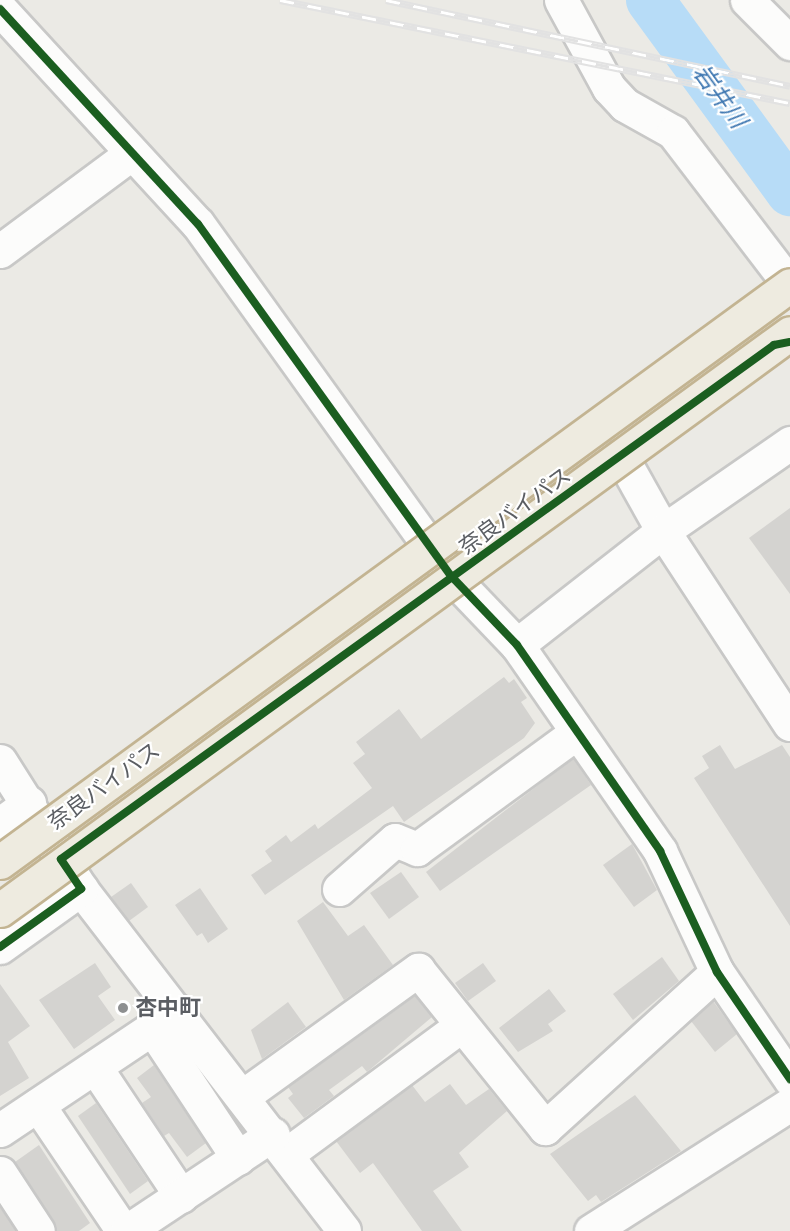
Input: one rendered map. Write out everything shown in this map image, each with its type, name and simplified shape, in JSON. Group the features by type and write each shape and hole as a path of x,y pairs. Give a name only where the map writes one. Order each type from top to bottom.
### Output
{"highway":[{"name":"奈良バイパス","path":"0,862 790,285"},
{"name":"奈良バイパス","path":"0,910 790,333"}],"street":[{"path":"561,0 609,88 625,105 673,132 790,285"},
{"path":"747,0 790,42"},
{"path":"0,9 198,224 451,576 517,645 660,851 717,972 790,1079"},
{"path":"0,251 132,153"},
{"path":"61,859 774,345 790,342"},
{"path":"517,645 663,531 790,443"},
{"path":"621,456 663,531 790,724"},
{"path":"339,889 395,840 417,849 576,733"},
{"path":"0,761 29,803 61,859 165,1019 238,1158"},
{"path":"0,824 29,803"},
{"path":"0,947 81,889"},
{"path":"243,1096 418,970 545,1128 717,972"},
{"path":"0,1130 165,1019"},
{"path":"165,1019 243,1096 344,1231"},
{"path":"38,1105 125,1231 238,1158 280,1144 462,1025"},
{"path":"95,1067 180,1196"},
{"path":"591,1231 790,1104"},
{"path":"0,1173 38,1231"}],"building":[{"path":"790,508 790,594 749,538"},
{"path":"504,677 509,683 514,679 527,698 521,702 535,723 524,738 404,822 393,806 265,895 251,875 272,861 265,851 286,835 291,842 315,824 318,829 372,788 353,763 365,754 356,742 399,709 421,739"},
{"path":"720,745 735,769 782,745 790,757 790,926 694,778 709,768 702,756"},
{"path":"573,758 591,785 440,891 426,872"},
{"path":"632,844 657,890 634,907 603,865"},
{"path":"401,872 419,897 389,919 370,893"},
{"path":"131,883 148,907 129,921 111,897"},
{"path":"200,888 228,929 208,943 202,933 197,936 175,905"},
{"path":"323,902 348,936 364,925 393,965 344,1000 297,921"},
{"path":"662,957 679,981 633,1020 613,994"},
{"path":"95,963 111,987 98,996 115,1020 74,1049 39,1000"},
{"path":"483,963 496,981 468,1001 455,983"},
{"path":"0,984 30,1026 8,1042 29,1078 0,1096"},
{"path":"549,989 566,1011 548,1024 553,1031 518,1052 499,1028"},
{"path":"415,996 432,1017 367,1072 362,1066 329,1090 334,1096 304,1118 288,1098 293,1094 288,1087"},
{"path":"713,1001 737,1034 715,1052 691,1021"},
{"path":"288,1002 306,1027 262,1059 251,1030"},
{"path":"154,1065 206,1143 187,1157 169,1133 164,1136 142,1103 151,1097 137,1078"},
{"path":"450,1084 466,1105 489,1089 507,1111 459,1153 469,1167 433,1191 462,1231 422,1231 373,1163 360,1173 336,1141 412,1085 425,1102"},
{"path":"635,1095 681,1151 601,1202 596,1195 588,1201 550,1154"},
{"path":"96,1103 148,1181 130,1194 78,1116"},
{"path":"39,1145 90,1223 79,1231 57,1231 15,1162"},
{"path":"0,1207 16,1231 0,1231"}],"waterway":[{"name":"岩井川","path":"650,0 790,192"}],"railway":[{"path":"280,0 790,103"},
{"path":"386,0 790,86"}],"cycle path":[{"path":"0,9 198,224 451,576 517,645 660,851 717,972 790,1079"},
{"path":"0,947 81,889 61,859 774,345 790,342"}],"place":[{"name":"杏中町","path":"123,1008"}]}
